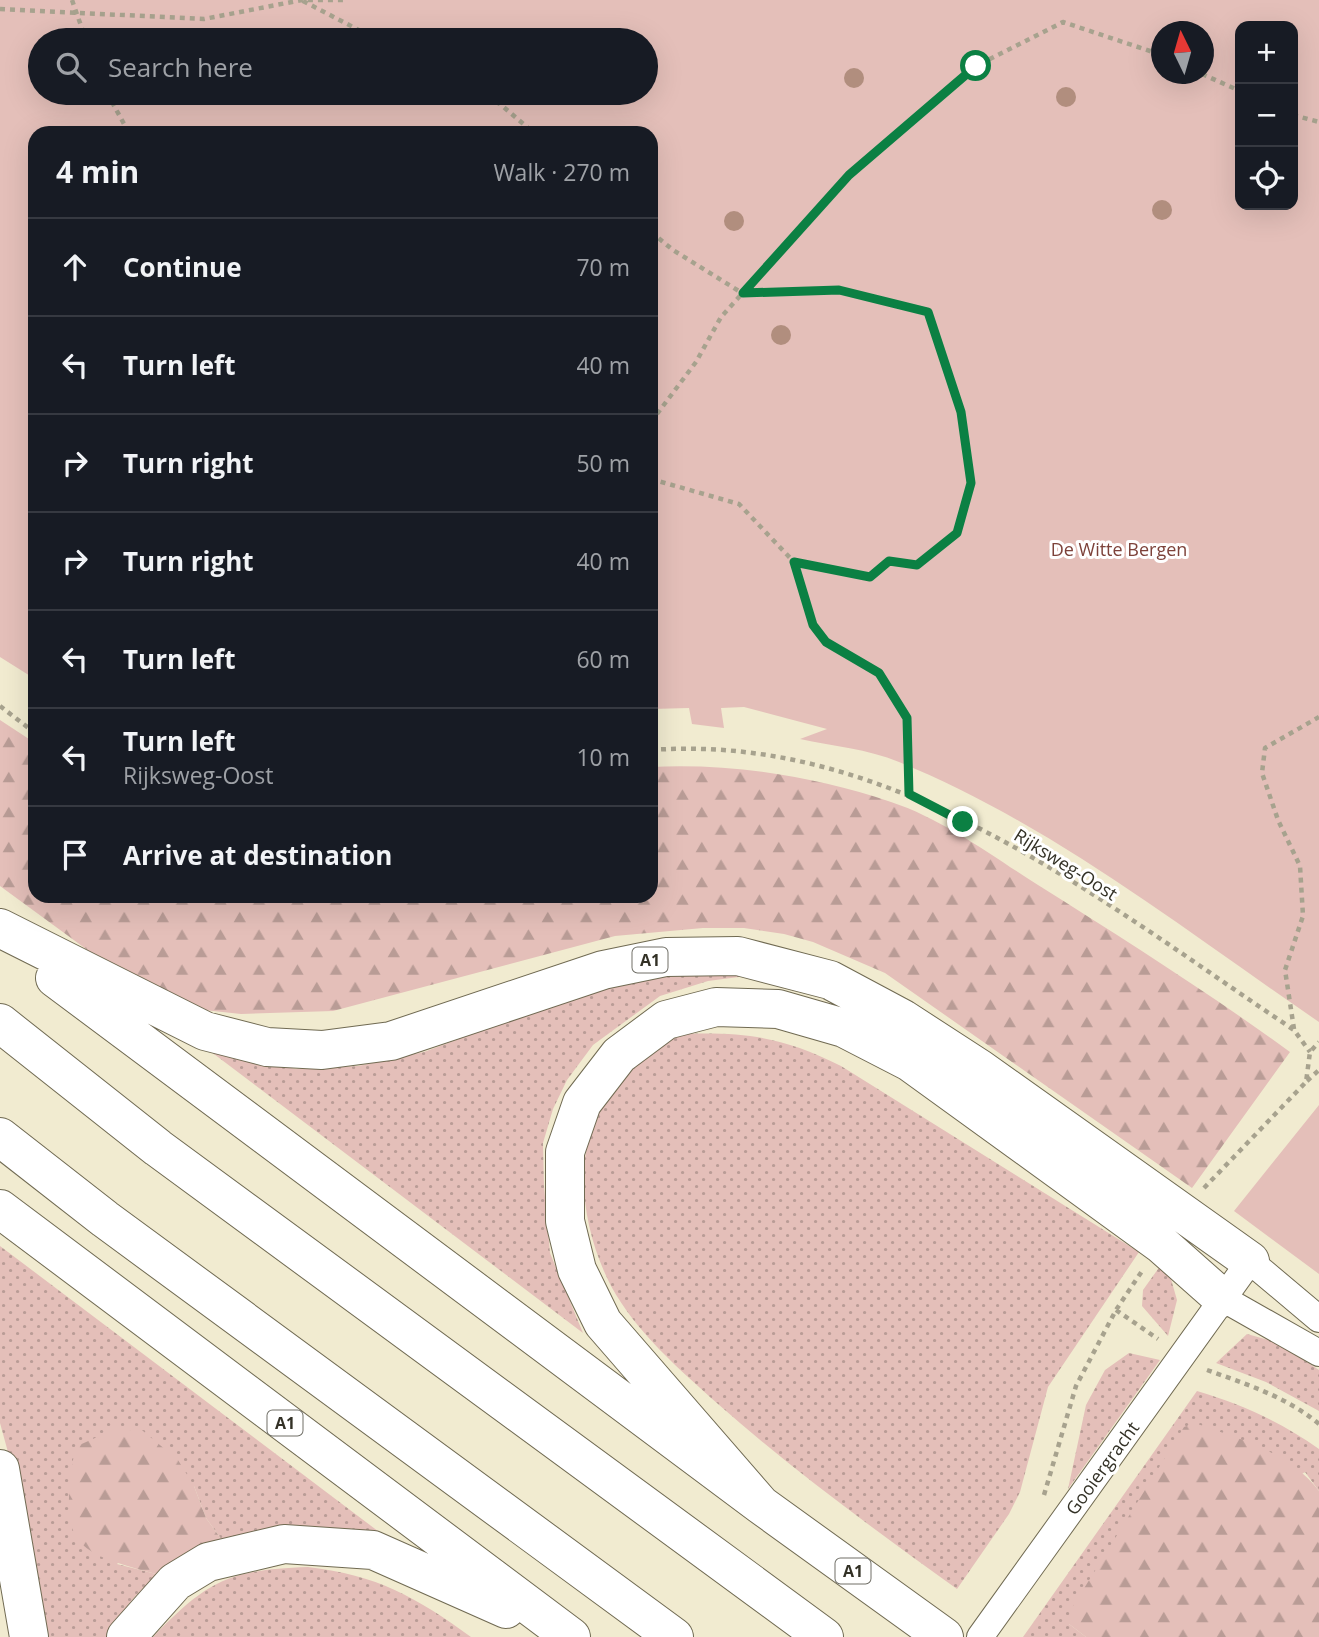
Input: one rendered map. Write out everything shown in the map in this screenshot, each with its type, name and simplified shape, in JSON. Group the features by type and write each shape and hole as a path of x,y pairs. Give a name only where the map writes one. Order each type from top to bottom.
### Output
{"highway":[{"name":"A1","path":"0,928 144,1003 205,1031 267,1047 322,1050 391,1041 604,970 666,957 738,956 830,980 903,1019 1250,1261"},
{"name":"A1","path":"0,937 761,1505 944,1637"},
{"name":"A1","path":"761,1505 603,1323 576,1270 565,1221 565,1152 582,1103 619,1055 666,1020 716,1007 778,1009 844,1028 910,1062 1161,1244 1222,1298"},
{"path":"0,1023 158,1148 824,1637"},
{"path":"0,1137 116,1227 674,1637"},
{"name":"A1","path":"0,1209 571,1637"},
{"path":"0,1469 29,1637"},
{"path":"126,1637 153,1603 186,1575 208,1562 284,1544 373,1550 565,1637"}],"street":[{"name":"Gooiergracht","path":"980,1637 1250,1261"},
{"path":"1250,1261 1319,1319"},
{"path":"1222,1298 1319,1353"}],"path":[{"path":"72,0 81,28"},
{"path":"302,0 355,28"},
{"path":"0,9 13,7 76,14 204,19 302,0 346,0"},
{"path":"658,413 696,362 721,317 849,175 976,66 1063,23 1151,52"},
{"path":"1214,79 1235,89"},
{"path":"114,105 125,126"},
{"path":"501,105 526,126"},
{"path":"1298,116 1319,122"},
{"path":"658,238 673,250 743,293 839,290 928,312 961,412 971,483 957,533 917,565 889,561 870,577 794,562"},
{"path":"658,481 739,504 794,562 813,625 819,634 826,642 879,673 907,718 909,794"},
{"path":"0,706 28,728"},
{"path":"1294,1030 1284,970 1303,916 1300,866 1278,820 1262,773 1265,748 1319,717"},
{"name":"Rijksweg-Oost","path":"658,749 692,747 790,761 862,778 909,794 1032,855 1294,1030 1310,1052"},
{"path":"1306,1082 1310,1052 1319,1042"},
{"path":"1183,1212 1319,1070"},
{"path":"1042,1500 1076,1386 1116,1310 1161,1244"},
{"path":"1116,1310 1200,1367 1262,1390 1304,1411 1319,1424"}],"green space":[{"name":"De Witte Bergen","path":"0,0 1319,0 1319,1022 1063,847 955,787 887,758 800,739 827,729 744,707 721,708 724,728 692,724 689,708 658,709 658,126 28,126 28,675 0,657"},
{"path":"0,720 28,738 28,903 658,903 658,767 742,769 832,785 891,802 929,818 967,839 1134,946 1290,1052 1192,1188 885,973 813,942 784,934 744,928 703,928 615,936 333,1011 241,1014 204,1010 97,957 0,886"},
{"path":"652,974 754,975 708,981 660,996 593,1045 567,1080 553,1109 543,1143 550,1253 583,1333 210,1051 296,1069 358,1066 424,1052 531,1012"},
{"path":"682,1034 726,1034 764,1038 801,1048 841,1066 1139,1252 1048,1387 1020,1492 1009,1514 957,1589 805,1476 718,1404 646,1334 611,1286 598,1256 586,1207 584,1174 589,1137 596,1118 618,1084 647,1056"},
{"path":"1319,1105 1319,1274 1234,1211"},
{"path":"0,1246 407,1553 224,1543 206,1518 194,1486 117,1564 160,1575 130,1603 108,1637 49,1637 23,1507 0,1423"},
{"path":"1163,1262 1167,1265 1177,1300 1168,1336 1142,1306 1143,1290"},
{"path":"1247,1334 1276,1342 1319,1370 1319,1411 1266,1382 1216,1363"},
{"path":"1129,1353 1160,1360 1068,1489 1086,1405 1105,1370"},
{"path":"1197,1391 1260,1415 1319,1449 1319,1491 1305,1472 1069,1624 1086,1637 1023,1637"},
{"path":"1195,1423 1263,1448 1294,1466 1319,1491 1319,1637 1086,1637 1069,1624 1070,1611 1184,1427"},
{"path":"115,1429 143,1431 178,1460 194,1486 206,1518 224,1543 160,1575 105,1558 88,1549 77,1538 71,1523 69,1504 75,1447"},
{"path":"308,1567 355,1576 395,1590 432,1610 471,1637 153,1637 189,1602 222,1582 258,1571"}],"route":[{"path":"963,822 909,794 910,748 907,718 879,673 826,642 813,625 794,562 870,577 889,561 917,565 957,533 971,483 961,412 928,312 839,290 743,293 849,175 976,66"}]}
